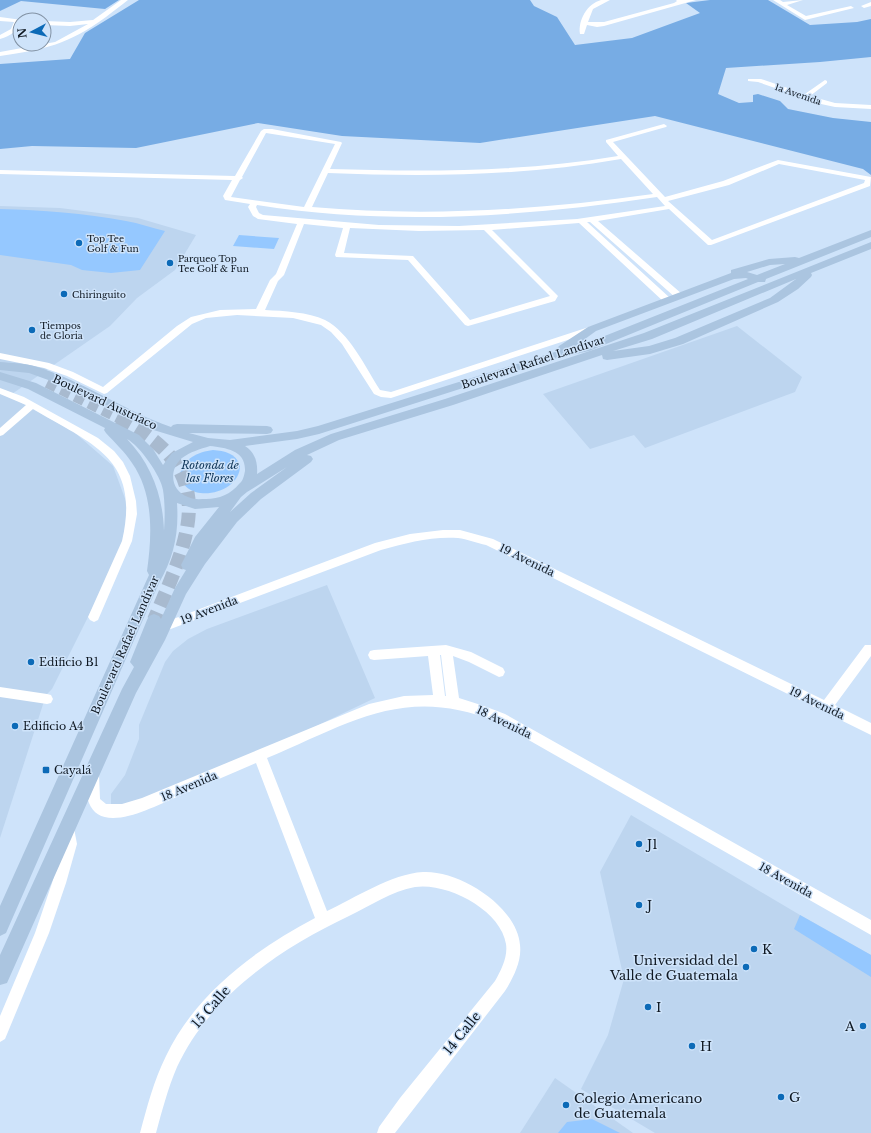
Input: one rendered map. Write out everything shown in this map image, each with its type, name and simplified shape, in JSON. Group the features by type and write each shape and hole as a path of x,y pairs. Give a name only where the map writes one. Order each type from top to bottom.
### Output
{"main road":[{"name":"Boulevard Rafael Landívar","path":"241,491 299,453 335,437 354,426 551,356 585,348 871,233"},
{"name":"Boulevard Rafael Landívar","path":"231,444 354,426 498,385 648,336 871,245"},
{"path":"551,356 592,329 732,276 743,269 769,262 806,260"},
{"path":"498,385 532,380 600,358 662,348 774,300 794,287 816,267"},
{"path":"732,276 747,275 759,279 773,290 774,300"},
{"path":"23,360 30,369"},
{"path":"0,367 47,383"},
{"name":"Boulevard Austríaco","path":"0,367 30,369 66,382 158,427 171,432 210,442"},
{"name":"Boulevard Austríaco","path":"0,376 19,381 135,438 149,452 168,486"},
{"path":"0,385 19,381"},
{"path":"104,391 146,414 163,421 201,429"},
{"path":"101,422 128,448 135,458 156,507 158,538 153,581"},
{"path":"158,427 258,431 309,427 354,426"},
{"path":"180,592 213,542 246,503 293,468 354,426"},
{"path":"180,592 184,576 200,541 241,491 252,472 252,463 248,455 241,448 231,444 210,442 187,449 170,463 166,472 168,486 176,497 184,501 200,504 217,503 241,491"},
{"name":"Boulevard Rafael Landívar","path":"0,928 153,581 168,553 172,518 168,486"},
{"name":"Boulevard Rafael Landívar","path":"0,976 130,689 145,640 159,623 180,592"}],"street":[{"path":"0,54 40,48 58,42 76,34 125,0"},
{"path":"582,33 589,8 593,4 608,0"},
{"path":"585,23 597,25 604,24 678,2 693,0"},
{"path":"776,0 805,18 851,8"},
{"path":"782,4 800,0"},
{"path":"864,6 871,4"},
{"path":"0,19 12,20"},
{"path":"52,23 70,24 95,21"},
{"path":"0,37 12,32"},
{"name":"1a Avenida","path":"750,80 759,80 821,102 835,105 871,107"},
{"path":"805,97 825,82"},
{"path":"307,209 339,143 266,130 264,131 239,178 227,196 231,199 307,209 366,214 423,215 513,212 660,198 726,183 778,162 869,178 866,184 711,242 660,198 608,141 664,126"},
{"path":"326,171 440,174 494,172 569,166 623,157"},
{"path":"0,172 239,178"},
{"path":"254,203 252,207 256,214 261,217 301,222 347,226 487,229 592,219 670,207"},
{"path":"592,219 679,296"},
{"path":"580,220 667,300"},
{"path":"263,313 282,280 280,275 301,222"},
{"path":"347,226 339,255 410,258 468,323 552,299 554,296 552,293 487,229"},
{"path":"618,255 628,251"},
{"path":"642,277 653,273"},
{"path":"0,356 52,367 104,391 178,329 195,318 205,314 225,312 263,313 320,321 329,326 340,335 377,392 391,395 592,329"},
{"path":"0,390 32,405 92,438 107,450 124,472 131,490 132,520 127,541 94,617"},
{"path":"0,433 32,405"},
{"name":"19 Avenida","path":"159,623 379,546 426,536 460,534 489,542 871,729"},
{"path":"826,707 836,696 869,649"},
{"path":"446,650 449,674 447,701"},
{"path":"374,655 446,650 473,657 499,672"},
{"path":"433,651 437,675 447,701"},
{"path":"437,675 449,674"},
{"path":"0,692 47,699"},
{"name":"18 Avenida","path":"94,770 94,801 104,810 121,811 157,799 369,709 403,702 447,701 478,708 501,718 871,928"},
{"path":"260,756 323,920"},
{"path":"0,1034 42,933 59,883 70,844 68,828"},
{"name":"15 Calle","path":"148,1133 163,1082 177,1051 217,996 246,969 323,920 408,882 425,879 442,880 465,888 489,906 506,925"},
{"name":"14 Calle","path":"385,1133 406,1104 500,986 510,966 513,955 511,933 506,925"}],"shaded area":[{"path":"0,0 119,0 105,9 21,1 0,11"},
{"path":"139,0 530,0 534,6 557,17 575,45 632,38 700,13 686,3 710,0 768,0 810,25 857,22 871,19 871,57 726,68 718,94 739,103 753,102 753,95 758,94 780,101 788,109 833,118 871,122 871,175 863,169 655,116 480,143 342,136 258,123 136,148 32,146 0,149 0,64 70,59 85,33"},
{"path":"0,206 60,208 138,218 196,235 175,270 137,298 110,326 9,396 74,432 113,466 127,504 124,545 52,689 46,695 0,838"},
{"path":"737,326 802,377 795,392 645,448 634,435 590,449 543,394"},
{"name":"Cayalá","path":"327,585 375,698 201,781 132,810 111,806 111,794 125,775 139,739 139,725 165,662 173,651 188,639 207,629"},
{"name":"Universidad del Valle de Guatemala","path":"631,815 800,915 871,955 871,1133 655,1133 581,1089 608,1035 624,979 600,872"},
{"name":"Colegio Americano de Guatemala","path":"555,1078 633,1133 520,1133"}],"green space":[{"name":"Top Tee Golf & Fun","path":"0,209 47,211 94,216 131,222 165,231 140,270 111,273 82,270 71,265 0,255"},
{"path":"239,235 279,238 274,249 233,246"},
{"name":"Rotonda de las Flores","path":"213,450 229,453 238,461 240,465 238,475 232,484 212,493 201,493 191,490 184,484 180,474 182,468 188,460 197,454"},
{"path":"800,915 871,955 871,977 794,929"},
{"path":"592,1119 620,1133 558,1133 567,1122"}],"tunnel":[{"path":"47,383 118,418"},
{"path":"118,418 151,438 173,460 185,482 189,506 186,532 179,559 154,620"}],"place":[{"name":"Top Tee Golf & Fun","path":"79,243"},
{"name":"Parqueo Top Tee Golf & Fun","path":"170,263"},
{"name":"Chiringuito","path":"64,294"},
{"name":"Tiempos de Gloria","path":"32,330"},
{"name":"Edificio B1","path":"31,662"},
{"name":"Edificio A4","path":"15,726"},
{"name":"Cayalá","path":"46,770"},
{"name":"J1","path":"639,844"},
{"name":"J","path":"639,905"},
{"name":"K","path":"754,949"},
{"name":"Universidad del Valle de Guatemala","path":"746,967"},
{"name":"I","path":"648,1007"},
{"name":"A","path":"863,1026"},
{"name":"H","path":"692,1046"},
{"name":"G","path":"781,1097"},
{"name":"Colegio Americano de Guatemala","path":"566,1105"}]}
